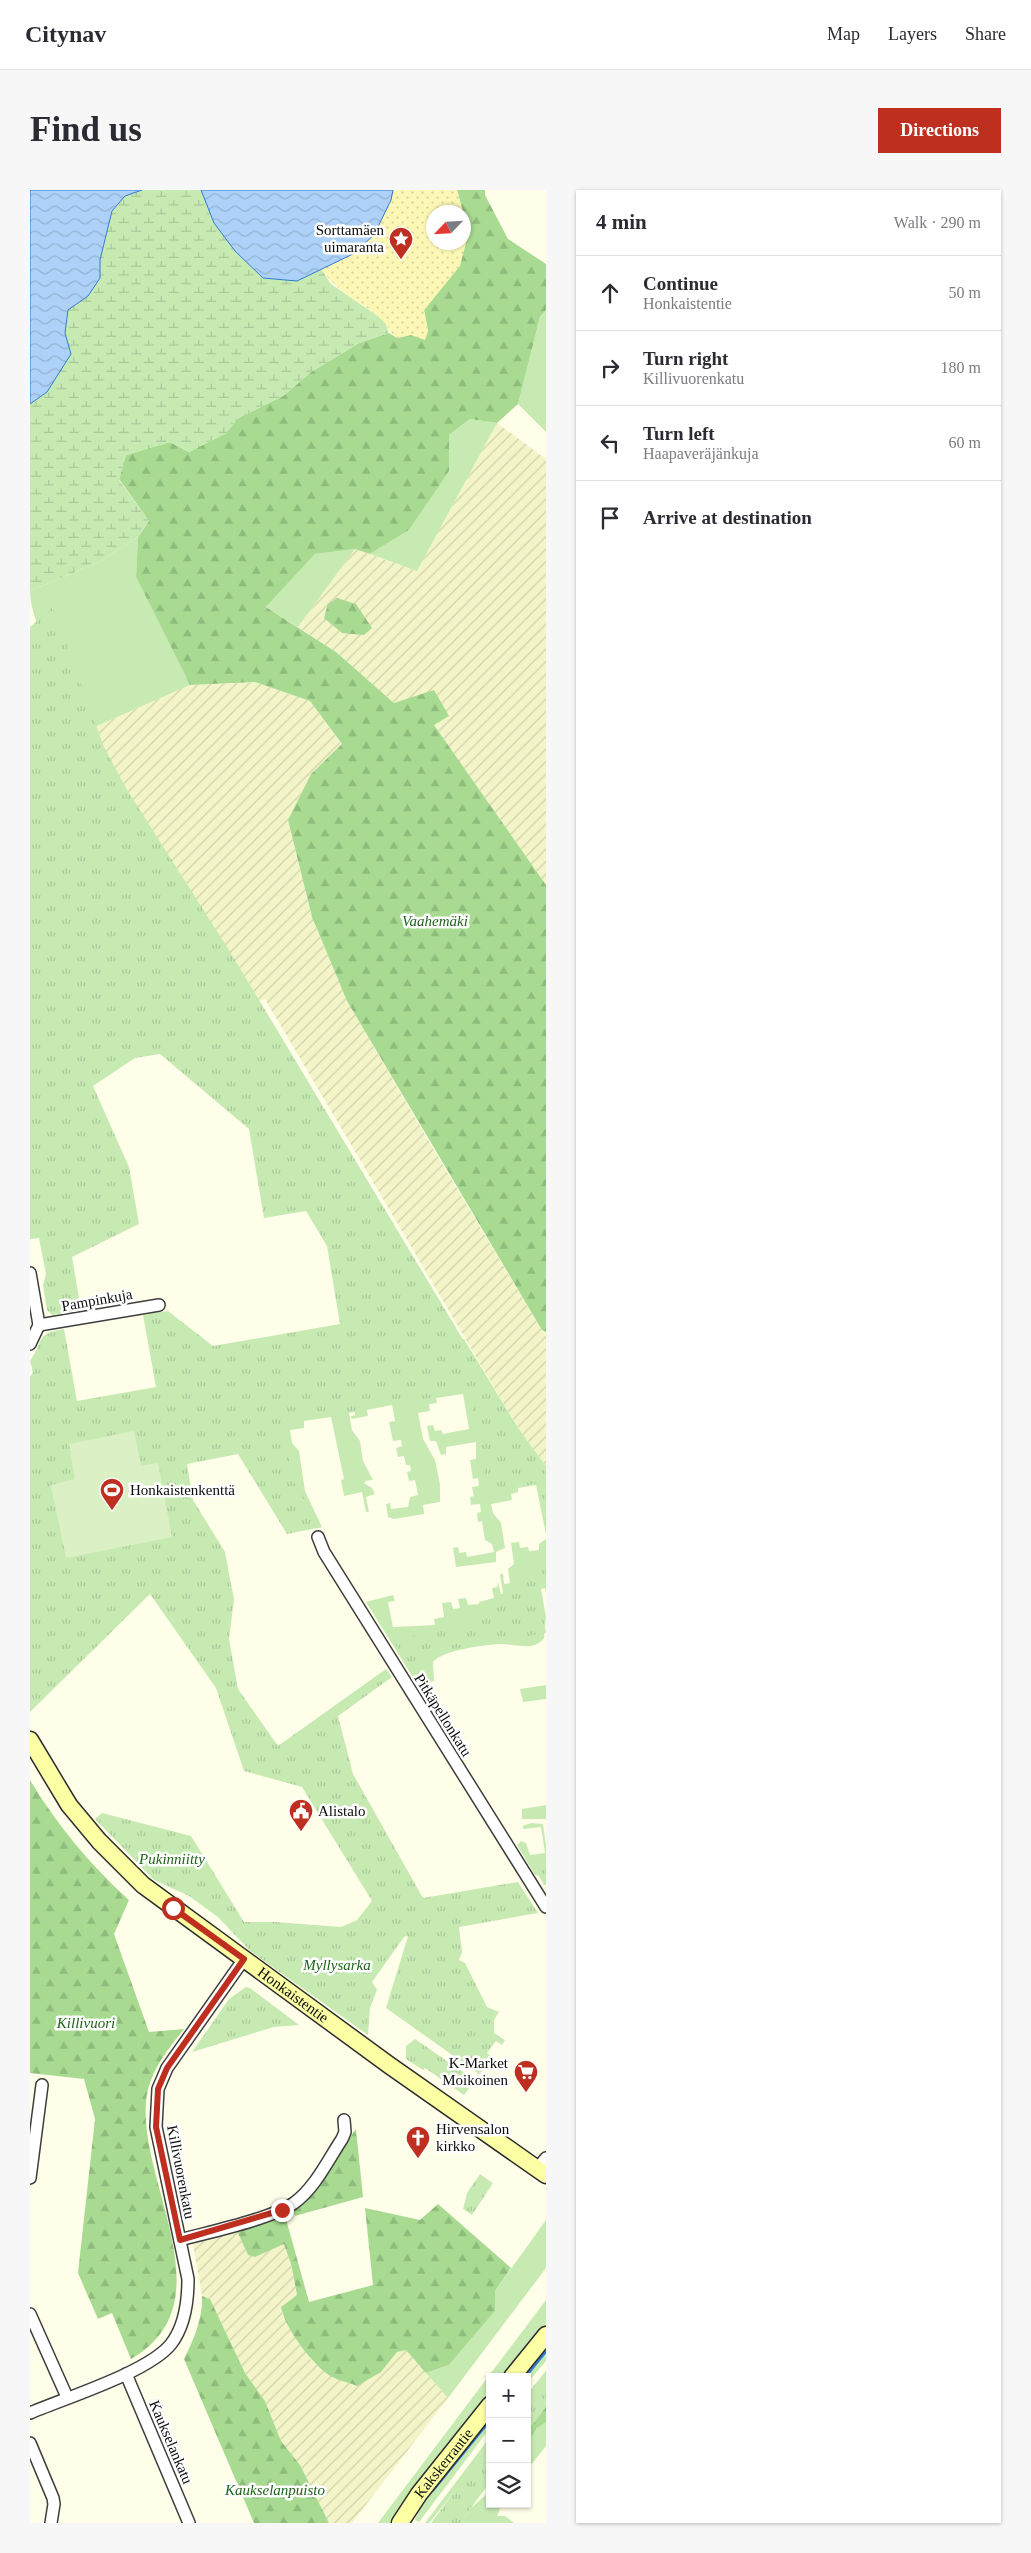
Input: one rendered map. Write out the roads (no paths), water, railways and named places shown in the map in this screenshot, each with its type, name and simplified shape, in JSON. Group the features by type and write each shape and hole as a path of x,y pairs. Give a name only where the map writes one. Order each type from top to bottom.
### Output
{"street":[{"path":"30,1273 39,1325 30,1344"},
{"name":"Pampinkuja","path":"39,1325 159,1305"},
{"name":"Pitkäpellonkatu","path":"318,1537 324,1552 546,1907"},
{"name":"Honkaistentie","path":"30,1740 69,1805 121,1865 173,1908 244,1959 543,2167"},
{"name":"Killivuorenkatu","path":"30,2413 126,2374 161,2354 171,2344 179,2331 188,2298 188,2279 156,2127 158,2089 167,2068 244,1959"},
{"path":"30,2178 42,2085"},
{"path":"180,2240 270,2215 294,2203 307,2190 342,2139 345,2132 344,2120"},
{"path":"30,2314 68,2397"},
{"path":"515,2373 546,2334"},
{"name":"Kaukselankatu","path":"126,2374 189,2523"},
{"name":"Kakskerrantie","path":"400,2523 419,2494 486,2410"},
{"path":"30,2443 53,2498 51,2523"}],"water":[{"path":"30,190 142,190 125,196 112,211 100,260 100,278 88,296 68,310 65,333 71,354 47,392 30,404"},
{"path":"201,190 393,190 391,200 374,235 353,254 297,281 263,278 235,251 214,223"}],"waterway":[{"path":"528,2373 546,2351"},
{"path":"433,2490 486,2425"}],"place":[{"name":"Sorttamäen uimaranta","path":"401,260"},
{"name":"Honkaistenkenttä","path":"112,1511"},
{"name":"Alistalo","path":"301,1832"},
{"name":"K-Market Moikoinen","path":"526,2093"},
{"name":"Hirvensalon kirkko","path":"418,2159"}],"park label":[{"name":"Vaahemäki","path":"435,921"},
{"name":"Pukinniitty","path":"172,1859"},
{"name":"Myllysarka","path":"337,1965"},
{"name":"Killivuori","path":"86,2023"},
{"name":"Kaukselanpuisto","path":"275,2490"}]}
